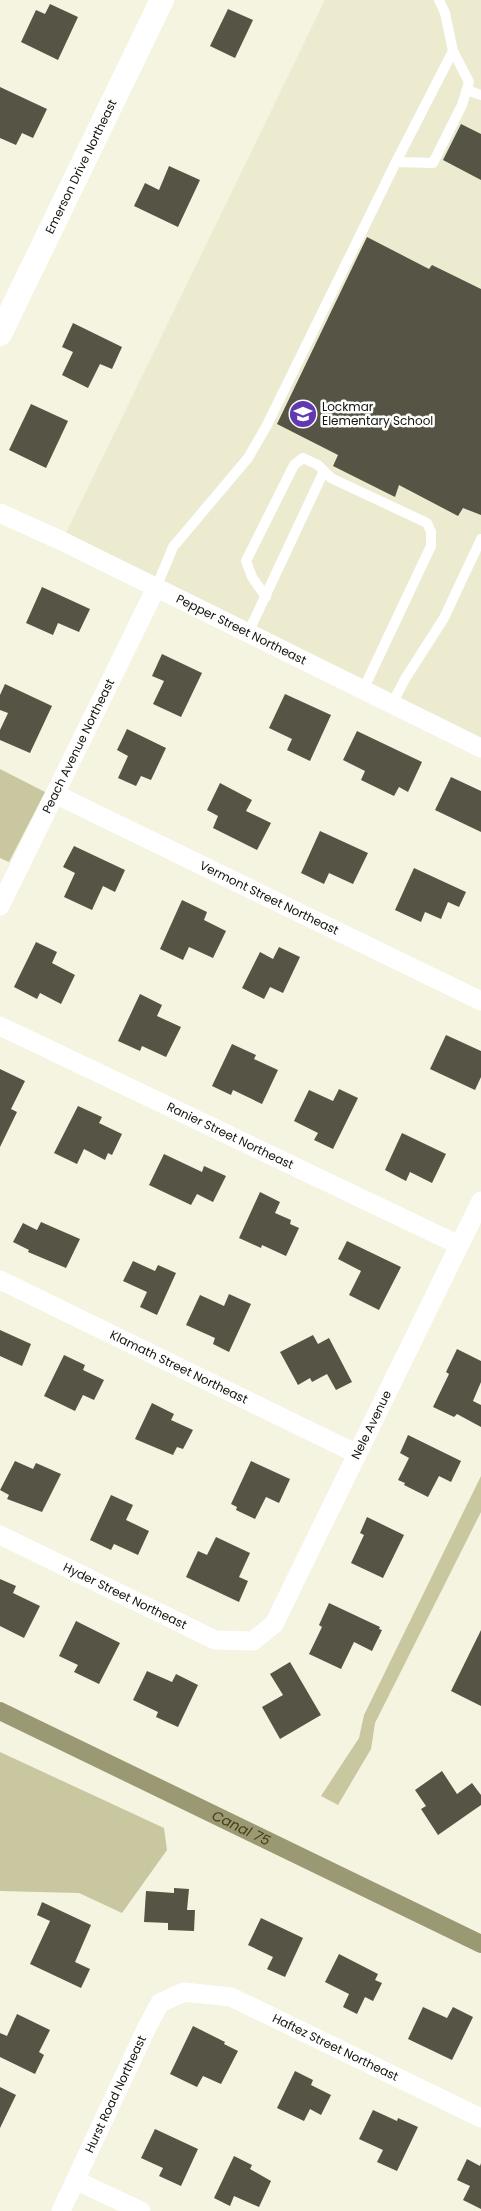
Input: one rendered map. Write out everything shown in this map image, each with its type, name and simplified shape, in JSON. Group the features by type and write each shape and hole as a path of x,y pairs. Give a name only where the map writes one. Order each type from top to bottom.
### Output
{"street":[{"name":"Emerson Drive Northeast","path":"0,334 162,0"},
{"name":"Pepper Street Northeast","path":"0,513 481,748"},
{"name":"Peach Avenue Northeast","path":"0,906 156,588"},
{"name":"Vermont Street Northeast","path":"55,794 481,1002"},
{"name":"Ranier Street Northeast","path":"0,1026 459,1245"},
{"name":"Nele Avenue","path":"253,1641 274,1624 481,1201"},
{"name":"Klamath Street Northeast","path":"0,1280 357,1454"},
{"name":"Hyder Street Northeast","path":"0,1535 215,1640 253,1641"},
{"name":"Haftez Street Northeast","path":"184,1992 231,1998 481,2118"},
{"name":"Hurst Road Northeast","path":"61,2211 160,2003 184,1992"},
{"path":"76,2181 140,2211"}],"lane":[{"path":"396,162 433,163 462,105 467,90 469,82 453,51 445,13 439,0"},
{"path":"156,588 173,547 248,458 266,427 396,162 453,51"},
{"path":"467,90 481,95"},
{"path":"266,597 252,577 246,561 294,466 303,458 318,465 331,478 427,524 431,532 431,546 426,560 363,690"},
{"path":"248,633 324,471"},
{"path":"392,704 405,678 444,618 481,539"}],"shaded area":[{"name":"Lockmar Elementary School","path":"325,0 481,0 481,748 62,541"},
{"path":"0,769 45,792 9,862 0,858"},
{"path":"481,1476 481,1512 375,1723 371,1749 338,1805 321,1796 359,1738 364,1715"},
{"path":"0,1752 164,1828 167,1850 122,1913 79,1893 0,1891"}],"building":[{"path":"50,4 78,17 58,60 21,42 36,10 45,14"},
{"path":"228,9 253,20 235,58 210,46"},
{"path":"0,87 47,109 33,138 22,133 16,145 0,138"},
{"path":"461,124 481,134 481,180 443,160"},
{"path":"169,166 200,180 178,227 134,206 145,183 159,190"},
{"path":"367,237 429,269 432,265 481,289 481,515 463,508 458,516 399,485 395,497 333,466 338,455 277,424"},
{"path":"73,323 122,347 112,369 100,364 88,388 62,375 73,352 62,347"},
{"path":"31,404 68,421 46,468 9,450"},
{"path":"42,587 90,609 79,632 58,623 53,635 26,623"},
{"path":"162,654 202,673 181,717 153,704 164,681 152,676"},
{"path":"5,684 52,706 30,753 0,740 0,730 8,713 0,710 0,695"},
{"path":"285,694 331,715 310,761 287,750 292,739 269,728"},
{"path":"127,729 166,748 151,780 141,776 136,786 118,778 128,756 117,750"},
{"path":"357,731 422,762 408,792 399,787 394,796 361,780 365,771 343,760"},
{"path":"451,777 481,791 481,832 435,810"},
{"path":"220,783 252,800 246,811 271,823 257,850 213,828 218,816 207,810"},
{"path":"320,831 368,853 353,884 329,873 324,884 301,873"},
{"path":"74,846 125,870 115,892 103,886 92,910 64,897 75,873 63,867"},
{"path":"414,868 466,892 459,907 448,902 441,919 425,912 421,922 395,910"},
{"path":"182,900 207,912 204,920 226,931 213,958 189,947 183,960 160,949"},
{"path":"36,942 57,952 52,963 75,975 61,1004 40,993 37,999 14,987"},
{"path":"279,947 300,957 283,993 270,987 264,999 242,988 260,952 273,959"},
{"path":"140,994 162,1005 157,1016 181,1027 166,1057 142,1046 140,1051 118,1041"},
{"path":"446,1035 481,1051 481,1077 475,1090 430,1069"},
{"path":"232,1044 256,1055 254,1059 278,1070 262,1104 233,1090 231,1095 212,1086"},
{"path":"0,1069 25,1081 11,1109 17,1112 0,1147"},
{"path":"339,1089 358,1098 333,1149 314,1140 318,1133 294,1121 309,1090 333,1101"},
{"path":"78,1106 102,1117 99,1123 122,1134 112,1155 108,1153 105,1160 84,1149 77,1164 54,1153"},
{"path":"402,1133 446,1154 432,1183 410,1172 406,1181 385,1170"},
{"path":"164,1154 202,1172 204,1166 226,1176 213,1202 197,1194 191,1205 149,1185"},
{"path":"260,1192 280,1202 275,1213 291,1220 290,1224 299,1228 286,1256 262,1245 261,1248 239,1238"},
{"path":"41,1222 80,1239 66,1268 28,1252 29,1250 13,1242 23,1223 37,1230"},
{"path":"347,1241 401,1267 379,1310 349,1295 361,1271 338,1259"},
{"path":"133,1261 155,1271 158,1265 176,1273 157,1315 140,1307 147,1292 123,1281"},
{"path":"229,1294 251,1304 229,1352 213,1344 215,1338 186,1325 200,1295 224,1306"},
{"path":"0,1330 31,1344 22,1366 0,1356"},
{"path":"313,1335 318,1344 329,1338 352,1382 336,1390 327,1374 312,1382 310,1378 298,1385 280,1352"},
{"path":"457,1349 481,1361 481,1382 473,1401 481,1405 481,1427 457,1414 454,1417 433,1407 449,1374 446,1372"},
{"path":"64,1355 85,1365 83,1370 104,1380 94,1400 83,1395 75,1411 44,1396"},
{"path":"152,1403 174,1414 171,1420 193,1430 183,1449 177,1447 173,1455 135,1439"},
{"path":"408,1435 461,1461 451,1482 439,1476 428,1497 398,1480 409,1458 400,1453"},
{"path":"15,1461 33,1469 36,1463 61,1474 42,1512 7,1499 9,1495 0,1490"},
{"path":"251,1461 290,1479 279,1503 266,1497 255,1519 236,1510 237,1507 231,1504"},
{"path":"111,1495 133,1505 126,1520 149,1531 138,1555 114,1544 111,1550 90,1540"},
{"path":"367,1517 404,1535 383,1578 351,1563 364,1535 360,1533"},
{"path":"216,1537 250,1553 239,1577 248,1581 239,1602 186,1577 198,1551 207,1555"},
{"path":"0,1579 16,1586 13,1593 40,1606 24,1638 0,1626"},
{"path":"329,1603 380,1627 379,1629 382,1630 372,1651 354,1642 341,1669 309,1654 322,1627 319,1625"},
{"path":"76,1621 120,1643 99,1684 74,1672 78,1665 59,1656"},
{"path":"481,1630 481,1706 451,1691"},
{"path":"290,1662 321,1715 280,1739 262,1707 283,1695 270,1674"},
{"path":"147,1671 172,1682 176,1674 198,1685 178,1727 156,1717 158,1712 133,1700"},
{"path":"442,1771 457,1794 472,1783 481,1795 481,1805 438,1835 421,1809 426,1806 415,1790"},
{"path":"174,1888 189,1889 187,1910 195,1910 194,1931 168,1930 168,1923 144,1922 146,1891 174,1893"},
{"path":"42,1902 91,1925 75,1962 90,1969 81,1988 30,1964 50,1921 37,1915"},
{"path":"261,1918 303,1938 285,1977 267,1969 273,1957 248,1945"},
{"path":"339,1954 378,1974 375,1980 382,1983 373,2001 365,1997 357,2014 343,2007 349,1994 325,1982"},
{"path":"423,2007 447,2018 453,2007 473,2017 452,2060 408,2039"},
{"path":"17,2014 50,2030 39,2052 44,2055 35,2074 0,2057 0,2033 7,2036"},
{"path":"193,2026 225,2042 224,2044 238,2051 221,2084 203,2076 197,2087 170,2074"},
{"path":"295,2071 313,2080 311,2085 331,2095 321,2115 310,2109 304,2121 277,2108"},
{"path":"0,2087 16,2095 0,2128"},
{"path":"373,2110 397,2121 398,2118 418,2127 397,2171 377,2162 383,2150 359,2139"},
{"path":"155,2129 198,2149 181,2186 159,2176 163,2168 141,2158"},
{"path":"234,2156 252,2165 250,2169 271,2181 259,2207 234,2196 230,2206 214,2198"},
{"path":"467,2159 480,2166 481,2163 481,2209 463,2200 470,2186 457,2180"}],"waterway":[{"name":"Canal 75","path":"0,1711 481,1944"}],"place":[{"name":"Lockmar Elementary School","path":"303,414"}]}
